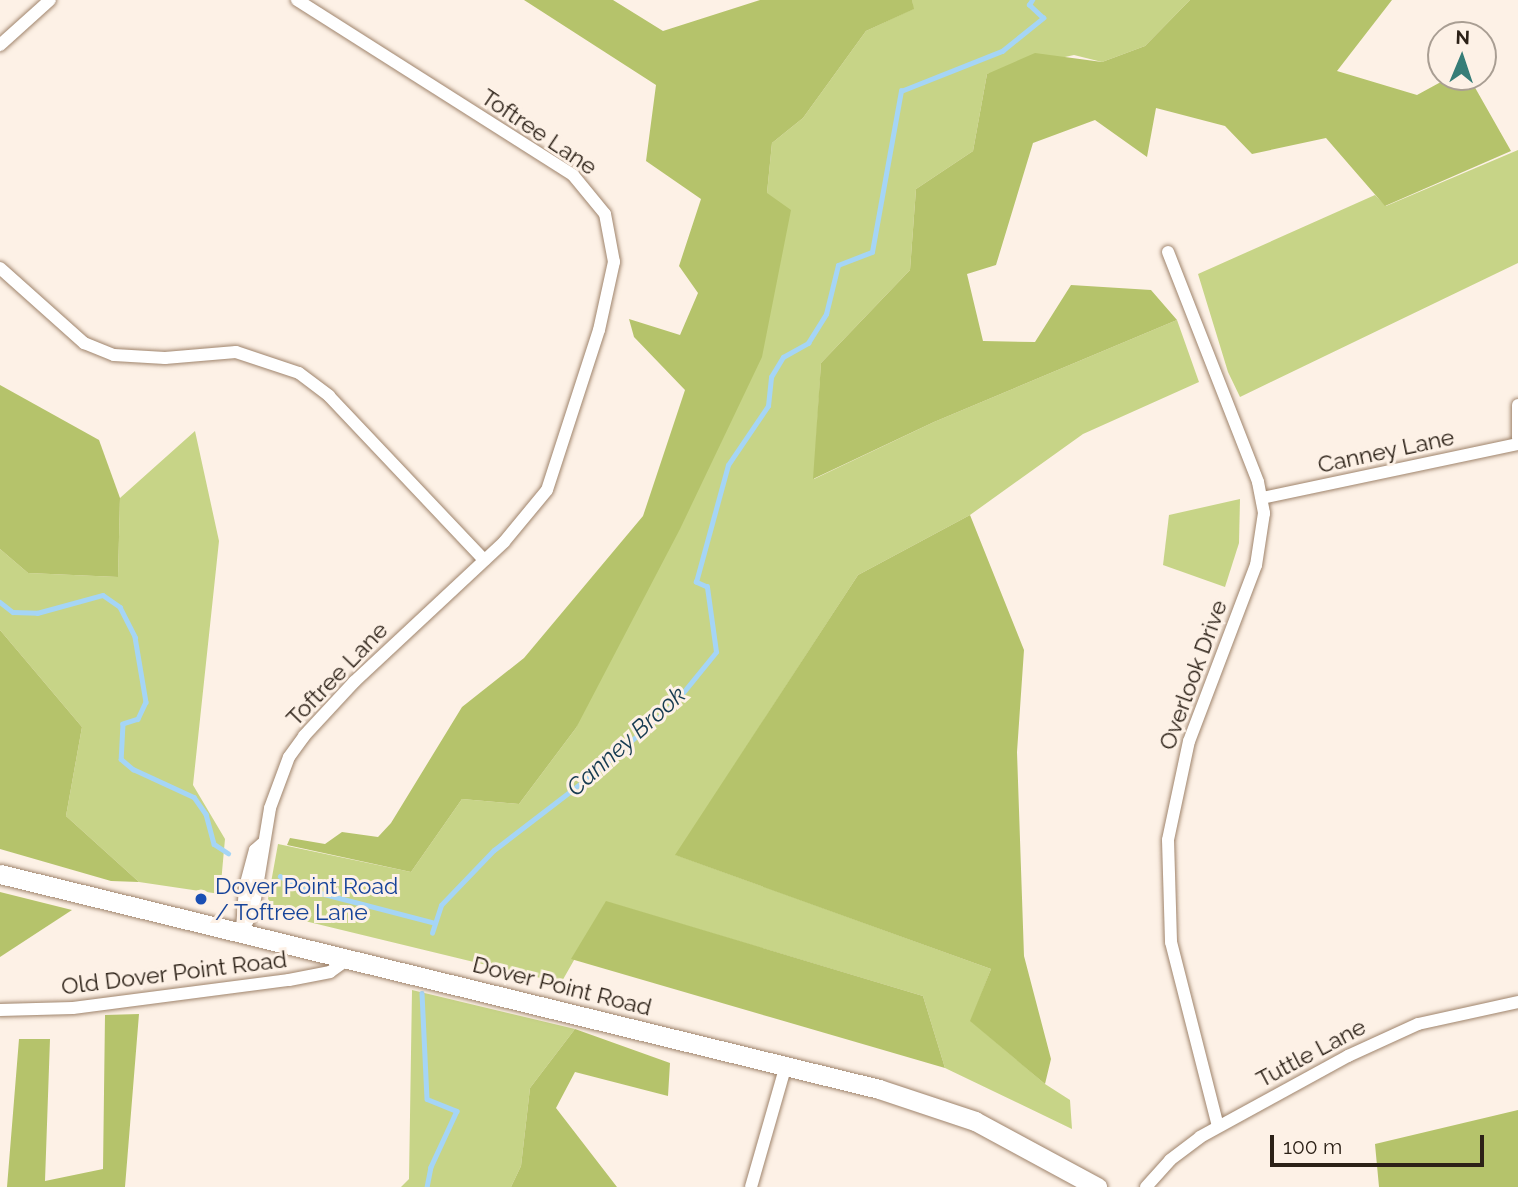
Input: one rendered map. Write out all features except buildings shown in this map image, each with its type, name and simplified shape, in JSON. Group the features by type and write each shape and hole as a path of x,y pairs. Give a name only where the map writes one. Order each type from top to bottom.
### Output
{"main road":[{"name":"Dover Point Road","path":"0,874 912,1098 975,1121 1097,1187"}],"street":[{"path":"0,45 50,0"},
{"name":"Toftree Lane","path":"242,932 245,887 255,850 262,844 279,780 304,736 528,518 561,459 612,279 611,229 596,199 573,175 297,0"},
{"name":"Overlook Drive","path":"1168,252 1262,498 1264,528 1256,565 1189,741 1168,840 1171,942 1218,1126"},
{"path":"0,268 84,343 114,355 165,358 236,352 299,373 329,396 484,560"},
{"path":"1518,405 1518,438"},
{"name":"Canney Lane","path":"1262,498 1518,444"},
{"name":"Old Dover Point Road","path":"0,1010 73,1009 289,980 330,972 348,959"},
{"name":"Tuttle Lane","path":"1146,1187 1170,1160 1218,1126 1393,1034 1446,1016 1518,1002"},
{"path":"751,1187 786,1065"}],"green space":[{"path":"524,0 613,0 663,31 760,0 912,0 914,9 866,31 803,118 772,143 767,193 791,210 762,357 680,529 576,728 519,804 462,799 411,872 287,845 290,838 325,844 342,832 378,837 391,823 462,707 524,658 643,516 685,390 634,337 629,319 680,335 698,293 679,266 701,199 646,161 656,85"},
{"path":"912,0 1190,0 1145,46 1102,62 1074,55 987,74 973,151 916,189 910,270 821,363 814,479 934,422 1177,320 1199,382 1083,434 970,515 858,575 676,855 991,969 971,1021 1045,1084 1070,1100 1072,1129 945,1068 923,996 607,902 561,983 280,915 268,899 278,844 411,872 462,799 519,804 576,728 767,193 772,143 803,118 866,31 913,9"},
{"path":"1190,0 1392,0 1337,71 1417,95 1427,90 1477,91 1511,151 1385,206 1326,138 1252,154 1225,126 1156,108 1147,157 1095,120 1033,143 996,265 967,274 983,341 1035,342 1071,285 1151,290 1177,320 934,422 813,479 821,363 910,270 916,189 973,151 987,74 1035,53 1102,62 1145,46"},
{"path":"1518,150 1518,263 1240,397 1228,372 1198,274 1375,195 1386,206"},
{"path":"0,385 99,440 120,498 118,577 28,573 0,549"},
{"path":"195,431 219,541 193,785 225,839 220,894 139,882 66,816 82,727 0,630 0,549 28,573 118,577 120,498"},
{"path":"1240,499 1239,543 1225,587 1163,565 1169,515"},
{"path":"970,515 1024,650 1017,752 1024,956 1051,1059 1045,1084 970,1021 991,969 675,855 858,575"},
{"path":"0,630 82,727 66,816 139,882 111,881 0,849"},
{"path":"0,892 72,910 0,957"},
{"path":"606,901 923,996 945,1068 571,959"},
{"path":"412,990 575,1029 530,1088 521,1166 511,1187 401,1187 409,1179"},
{"path":"139,1014 125,1187 7,1187 19,1039 50,1039 45,1181 103,1169 105,1015"},
{"path":"575,1029 670,1063 668,1096 575,1072 556,1108 617,1187 511,1187 521,1166 530,1088"},
{"path":"1518,1110 1518,1187 1379,1187 1375,1144"}],"waterway":[{"name":"Canney Brook","path":"432,933 441,905 494,850 588,778 673,705 716,652 707,587 696,582 728,465 768,406 771,377 783,357 808,343 826,314 838,265 872,252 901,91 1002,51 1043,18 1029,5 1032,0"},
{"path":"0,602 13,612 37,613 103,595 120,607 135,637 146,702 138,719 123,724 121,759 133,769 194,797 206,814 214,844 228,853"},
{"path":"280,876 301,888 435,923"},
{"name":"Canney Brook","path":"422,993 427,1099 457,1111 431,1167 427,1187"}],"place":[{"name":"Dover Point Road / Toftree Lane","path":"201,899"}]}
